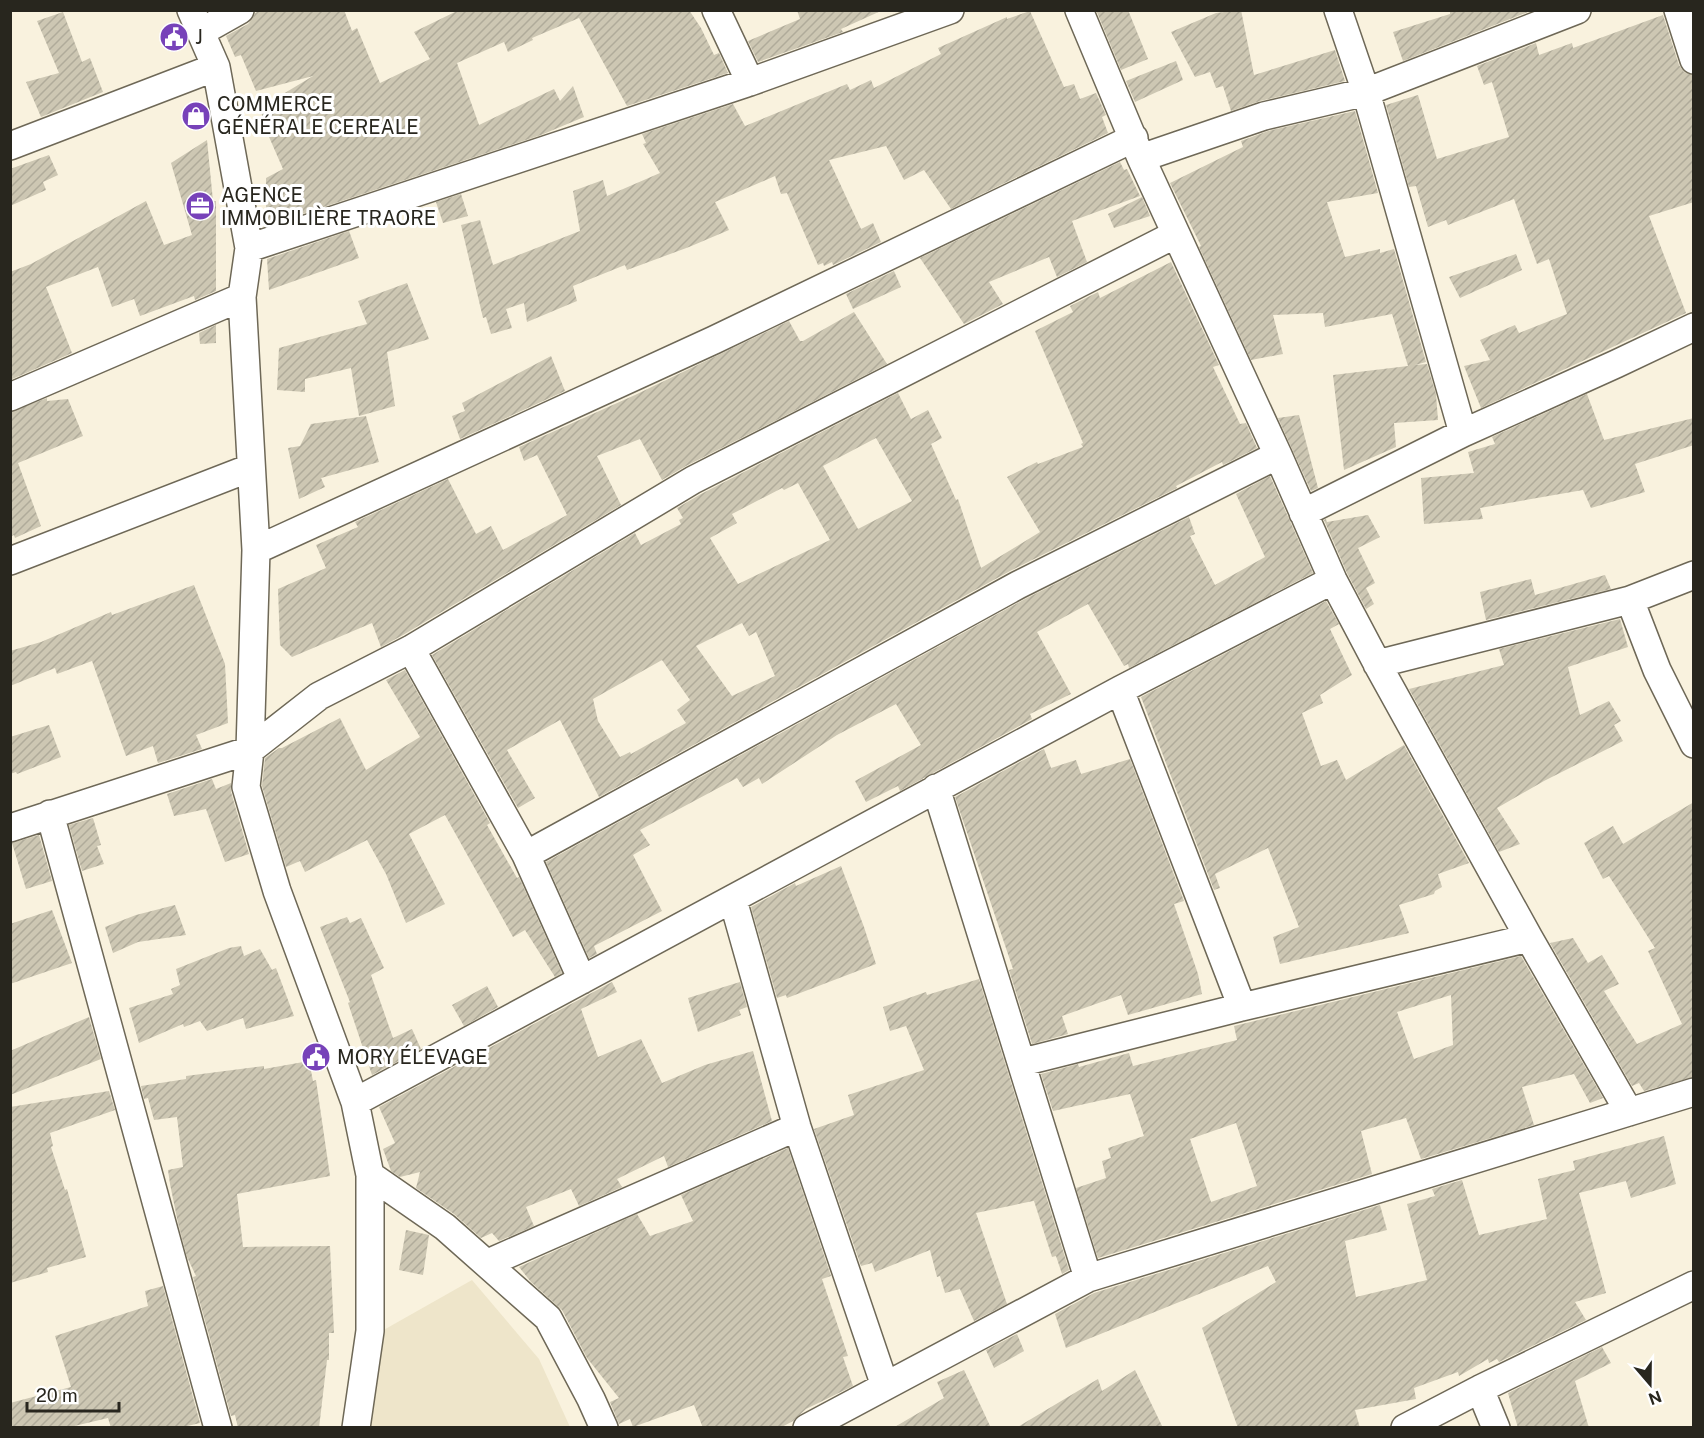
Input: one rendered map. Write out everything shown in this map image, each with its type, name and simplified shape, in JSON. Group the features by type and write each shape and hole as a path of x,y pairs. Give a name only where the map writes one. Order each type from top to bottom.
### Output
{"street":[{"path":"240,10 196,21 216,67 249,249 242,297 256,549 250,750 246,787 274,880 355,1102 370,1175 370,1331 356,1428"},
{"path":"716,10 750,82"},
{"path":"249,249 750,82 950,10"},
{"path":"1079,10 1176,234 1333,580 1523,940 1629,1112"},
{"path":"1338,10 1366,92 1463,433"},
{"path":"1678,10 1694,60"},
{"path":"256,549 1138,148 1366,92 1574,11"},
{"path":"10,146 216,67"},
{"path":"10,828 250,750 319,696 411,649 693,480 1176,234"},
{"path":"10,397 242,297"},
{"path":"1303,513 1463,433 1694,327"},
{"path":"526,855 1018,585 1278,455"},
{"path":"10,561 250,468"},
{"path":"1377,664 1630,600 1694,575"},
{"path":"355,1102 733,900 936,788 1333,580"},
{"path":"1630,600 1657,670 1694,744"},
{"path":"411,649 526,855 582,980"},
{"path":"1120,690 1242,1007"},
{"path":"936,788 1023,1062 1088,1278"},
{"path":"50,814 218,1428"},
{"path":"733,900 797,1127 885,1386"},
{"path":"1023,1062 1523,940"},
{"path":"1023,1062 1523,940"},
{"path":"807,1428 1088,1278 1694,1092"},
{"path":"488,1263 797,1127"},
{"path":"370,1175 445,1227 548,1318 591,1399 603,1428"},
{"path":"1405,1428 1694,1285"},
{"path":"1480,1389 1496,1428"}],"shaded area":[{"path":"472,1280 539,1359 570,1427 359,1428 373,1336"}],"building":[{"path":"261,10 344,10 352,31 357,28 380,83 430,59 414,32 459,10 689,10 714,55 719,53 728,73 627,106 579,18 532,38 533,40 508,52 504,42 457,63 479,125 554,89 560,101 573,86 584,117 541,135 266,226 266,178 283,169 266,130 260,108 313,76 256,91 241,55 235,57 226,36 248,24 255,13"},
{"path":"797,10 883,10 841,29 843,32 758,62 748,41 800,19"},
{"path":"1096,10 1128,10 1148,59 1121,70"},
{"path":"1241,10 1254,75 1335,50 1345,81 1260,101 1231,111 1223,86 1216,88 1210,72 1195,77 1171,32 1216,13"},
{"path":"1450,10 1528,10 1528,12 1403,61 1393,32 1450,14"},
{"path":"1030,11 1064,87 1074,84 1080,99 1096,93 1106,115 1102,117 1108,133 951,209 924,170 904,180 886,146 829,160 861,229 873,223 881,242 833,265 832,262 824,266 823,263 818,265 787,193 781,194 775,176 715,202 729,230 627,270 625,265 573,286 577,301 527,322 524,303 506,309 512,328 491,334 486,317 483,318 461,225 480,220 493,265 580,231 573,191 603,180 607,196 660,173 643,144 646,143 642,134 733,104 745,126 847,84 850,90 871,80 874,88 941,54 938,48 1007,17 1007,19"},
{"path":"63,12 82,62 90,58 103,92 41,117 26,82 59,73 37,21"},
{"path":"1663,15 1679,65 1684,72 1694,75 1694,202 1649,216 1686,313 1481,408 1464,366 1490,360 1480,340 1515,325 1519,333 1567,314 1549,259 1537,264 1514,199 1448,225 1446,220 1428,227 1416,186 1409,187 1386,105 1418,95 1437,159 1509,137 1492,82 1484,85 1477,66 1536,43 1539,55 1572,43 1573,48"},
{"path":"1176,61 1183,80 1135,102 1126,81"},
{"path":"1355,111 1378,193 1327,202 1345,257 1380,249 1380,253 1394,249 1426,362 1415,365 1427,364 1436,394 1438,420 1394,423 1396,447 1344,470 1333,375 1408,366 1392,314 1325,327 1323,313 1273,315 1283,354 1251,360 1199,247 1201,246 1170,183 1243,147 1241,141 1268,131"},
{"path":"207,140 213,201 216,201 216,291 195,300 194,296 140,316 134,299 112,307 98,267 46,287 72,353 10,380 10,272 31,264 146,201 164,245 192,235 171,163"},
{"path":"49,155 58,175 43,182 46,190 10,206 10,169"},
{"path":"1120,162 1124,170 1127,169 1140,196 1072,221 1087,262 1057,277 1049,257 989,282 1003,304 964,324 920,258"},
{"path":"461,194 468,216 443,223 436,202"},
{"path":"1142,197 1150,216 1114,228 1108,214"},
{"path":"349,231 359,258 269,290 267,259"},
{"path":"1516,254 1522,270 1460,298 1449,277"},
{"path":"1171,262 1219,365 1213,367 1240,424 1246,423 1257,448 1223,465 1222,462 1176,486 1177,488 1010,571 599,797 560,720 507,750 535,798 518,808 432,655 635,533 641,545 681,524 679,520 683,518 677,508 701,494 898,393 911,419 928,410 942,438 931,444 956,500 958,499 981,568 1040,532 1007,477 1037,462 1038,464 1083,447 1035,331 1073,312 1070,306 1098,292 1100,298","holes":["876,438 912,501 858,529 823,466","798,483 830,540 738,584 710,538 737,523 732,514 782,488 784,490","742,623 749,636 756,632 775,676 732,696 696,646","662,660 690,700 677,710 686,723 631,754 630,752 620,757 598,721 593,699"]},
{"path":"894,271 901,287 853,309 846,294"},
{"path":"407,283 429,339 387,352 395,406 359,416 351,368 305,379 305,392 277,390 279,348 367,324 358,301"},
{"path":"854,312 887,364 662,480 640,439 597,456 621,505 381,647 372,623 292,657 280,645 278,589 326,568 316,545 358,527 355,522 448,479 476,534 491,526 503,550 567,515 537,455 524,461 519,447 635,395 789,321 800,341 803,341"},
{"path":"216,325 216,343 200,344 199,333"},
{"path":"551,356 565,391 460,439 452,416 465,411 462,403"},
{"path":"1587,394 1604,440 1694,418 1694,445 1635,464 1645,492 1591,508 1583,490 1480,508 1483,519 1424,524 1421,478 1474,473 1468,452 1495,444 1492,437"},
{"path":"47,398 47,401 68,399 83,436 18,463 41,526 15,538 14,535 10,537 10,412"},
{"path":"1299,415 1318,488 1311,491 1278,418"},
{"path":"366,416 379,462 321,478 325,487 299,499 288,448 300,446 311,424"},
{"path":"1270,476 1313,573 1129,668 1128,664 1124,666 1088,604 1037,632 1071,694 1030,714 1032,719 900,791 898,786 866,802 855,781 921,745 896,704 837,735 762,784 759,778 743,787 737,778 640,830 650,845 633,855 662,911 594,946 597,954 589,958 546,862 1025,599 1189,517 1195,534 1190,536 1215,585 1265,557 1236,494"},
{"path":"1368,515 1380,537 1358,548 1375,583 1366,588 1374,604 1366,609 1347,573 1324,520 1326,519 1327,522"},
{"path":"1605,575 1611,589 1486,620 1480,592 1531,579 1535,595"},
{"path":"194,585 225,664 228,723 196,735 202,749 158,763 153,746 126,756 92,661 57,674 55,668 10,686 10,651 41,642 111,612 112,615"},
{"path":"1326,601 1339,624 1330,629 1352,675 1320,695 1323,703 1302,713 1321,766 1337,760 1346,780 1404,745 1469,863 1438,874 1442,887 1434,894 1399,905 1409,933 1280,964 1273,937 1299,927 1268,848 1215,874 1220,888 1214,890 1141,697"},
{"path":"1620,619 1628,647 1568,667 1580,715 1609,701 1621,721 1614,725 1623,741 1497,808 1520,844 1499,852 1409,689 1504,665 1499,649"},
{"path":"405,670 490,823 487,825 517,878 519,877 562,973 555,977 525,930 513,937 445,815 409,834 445,904 406,923 386,874 367,840 305,872 300,861 286,867 262,786 265,758 279,748 340,718 366,770 420,737 386,680"},
{"path":"49,725 61,757 17,774 16,772 10,774 10,737"},
{"path":"1044,749 1051,768 1076,760 1081,774 1130,759 1184,901 1174,904 1198,974 1202,994 1128,1015 1121,995 1062,1016 1068,1034 1032,1044 1009,970 1013,969 955,797"},
{"path":"212,779 216,789 231,783 231,792 249,854 225,862 206,809 174,816 167,794"},
{"path":"1694,802 1694,1077 1644,1091 1639,1083 1632,1086 1550,943 1573,938 1588,963 1602,955 1619,984 1604,991 1637,1044 1682,1024 1648,951 1655,948 1609,876 1603,879 1584,843 1613,826 1623,844"},
{"path":"93,818 101,845 97,846 104,864 82,871 69,825"},
{"path":"39,835 52,881 26,889 12,843"},
{"path":"841,866 876,964 787,998 786,995 777,998 751,907 795,883 796,886"},
{"path":"175,905 186,935 138,942 113,953 105,927 136,915"},
{"path":"52,910 72,963 10,984 10,924"},
{"path":"347,917 350,923 361,918 384,968 371,975 393,1038 412,1029 421,1049 372,1075 348,1003 350,1002 320,927"},
{"path":"241,946 244,956 260,949 272,970 276,968 294,1016 246,1029 243,1018 207,1031 200,1021 184,1027 183,1024 139,1043 129,1008 173,994 171,989 180,985 176,969 229,948"},
{"path":"1521,956 1603,1098 1590,1103 1574,1074 1522,1087 1534,1125 1421,1159 1406,1118 1361,1131 1372,1174 1098,1258 1076,1188 1106,1178 1102,1161 1111,1158 1108,1148 1144,1136 1130,1094 1053,1111 1041,1074 1078,1064 1079,1067 1129,1053 1133,1066 1237,1040 1234,1026","holes":["1451,995 1453,1045 1414,1059 1397,1012","1236,1123 1257,1186 1211,1202 1190,1139"]},
{"path":"979,979 1069,1270 1062,1274 1056,1256 1052,1257 1034,1201 1038,1200 976,1213 1007,1304 974,1321 960,1289 945,1293 940,1276 937,1277 930,1250 875,1272 872,1263 861,1266 814,1129 854,1115 848,1095 924,1070 906,1026 890,1031 883,1007 926,992 927,995"},
{"path":"612,982 617,992 581,1009 598,1057 641,1039 662,1083 705,1065 753,1051 772,1121 668,1167 664,1156 617,1179 622,1187 579,1206 571,1189 526,1207 534,1226 499,1241 492,1233 481,1238 454,1214 416,1188 420,1172 400,1177 391,1171 383,1149 395,1143 379,1107"},
{"path":"740,982 747,1007 739,1010 741,1015 698,1032 688,998"},
{"path":"487,986 498,1007 464,1026 452,1005"},
{"path":"89,1017 101,1059 10,1095 10,1051"},
{"path":"309,1061 313,1081 316,1080 330,1176 237,1194 243,1247 330,1246 334,1333 329,1333 329,1360 327,1360 319,1428 238,1428 235,1415 231,1416 193,1277 196,1276 187,1257 178,1223 170,1184 168,1170 183,1167 177,1117 154,1120 148,1098 144,1099 141,1086 186,1079 186,1076 264,1066 264,1069"},
{"path":"109,1091 115,1110 50,1133 53,1146 51,1147 65,1190 67,1189 86,1257 47,1268 48,1272 10,1283 10,1107"},
{"path":"1664,1136 1676,1184 1631,1198 1626,1181 1579,1193 1606,1293 1575,1302 1586,1320 1499,1362 1497,1359 1489,1363 1488,1359 1459,1376 1458,1372 1414,1388 1416,1399 1355,1410 1360,1428 1238,1428 1202,1328 1276,1282 1268,1266 1066,1348 1055,1314 1094,1293 1380,1205 1387,1230 1345,1241 1356,1297 1427,1280 1407,1204 1435,1196 1432,1189 1462,1180 1479,1235 1547,1219 1538,1179 1575,1170 1573,1161"},
{"path":"788,1148 831,1276 822,1279 848,1356 843,1357 853,1386 806,1409 793,1421 780,1428 703,1428 694,1405 633,1427 630,1419 619,1424 610,1402 619,1398 587,1358 562,1310 531,1282 519,1267 637,1214 650,1236 693,1221 681,1195"},
{"path":"406,1230 429,1235 423,1275 399,1270"},
{"path":"163,1286 200,1423 179,1428 111,1428 108,1418 66,1428 10,1428 10,1403 71,1387 55,1336 148,1306 145,1291"},
{"path":"1017,1334 1024,1351 994,1368 986,1350"},
{"path":"1602,1347 1611,1363 1575,1381 1589,1428 1518,1428 1508,1393"},
{"path":"964,1370 991,1428 893,1428 944,1398 937,1382"},
{"path":"1135,1370 1163,1428 1016,1428 1098,1379 1102,1391"}],"place":[{"name":"J","path":"174,37"},
{"name":"COMMERCE GÉNÉRALE CEREALE","path":"196,116"},
{"name":"AGENCE IMMOBILIÈRE TRAORE","path":"200,206"},
{"name":"MORY ÉLEVAGE","path":"316,1057"}]}
